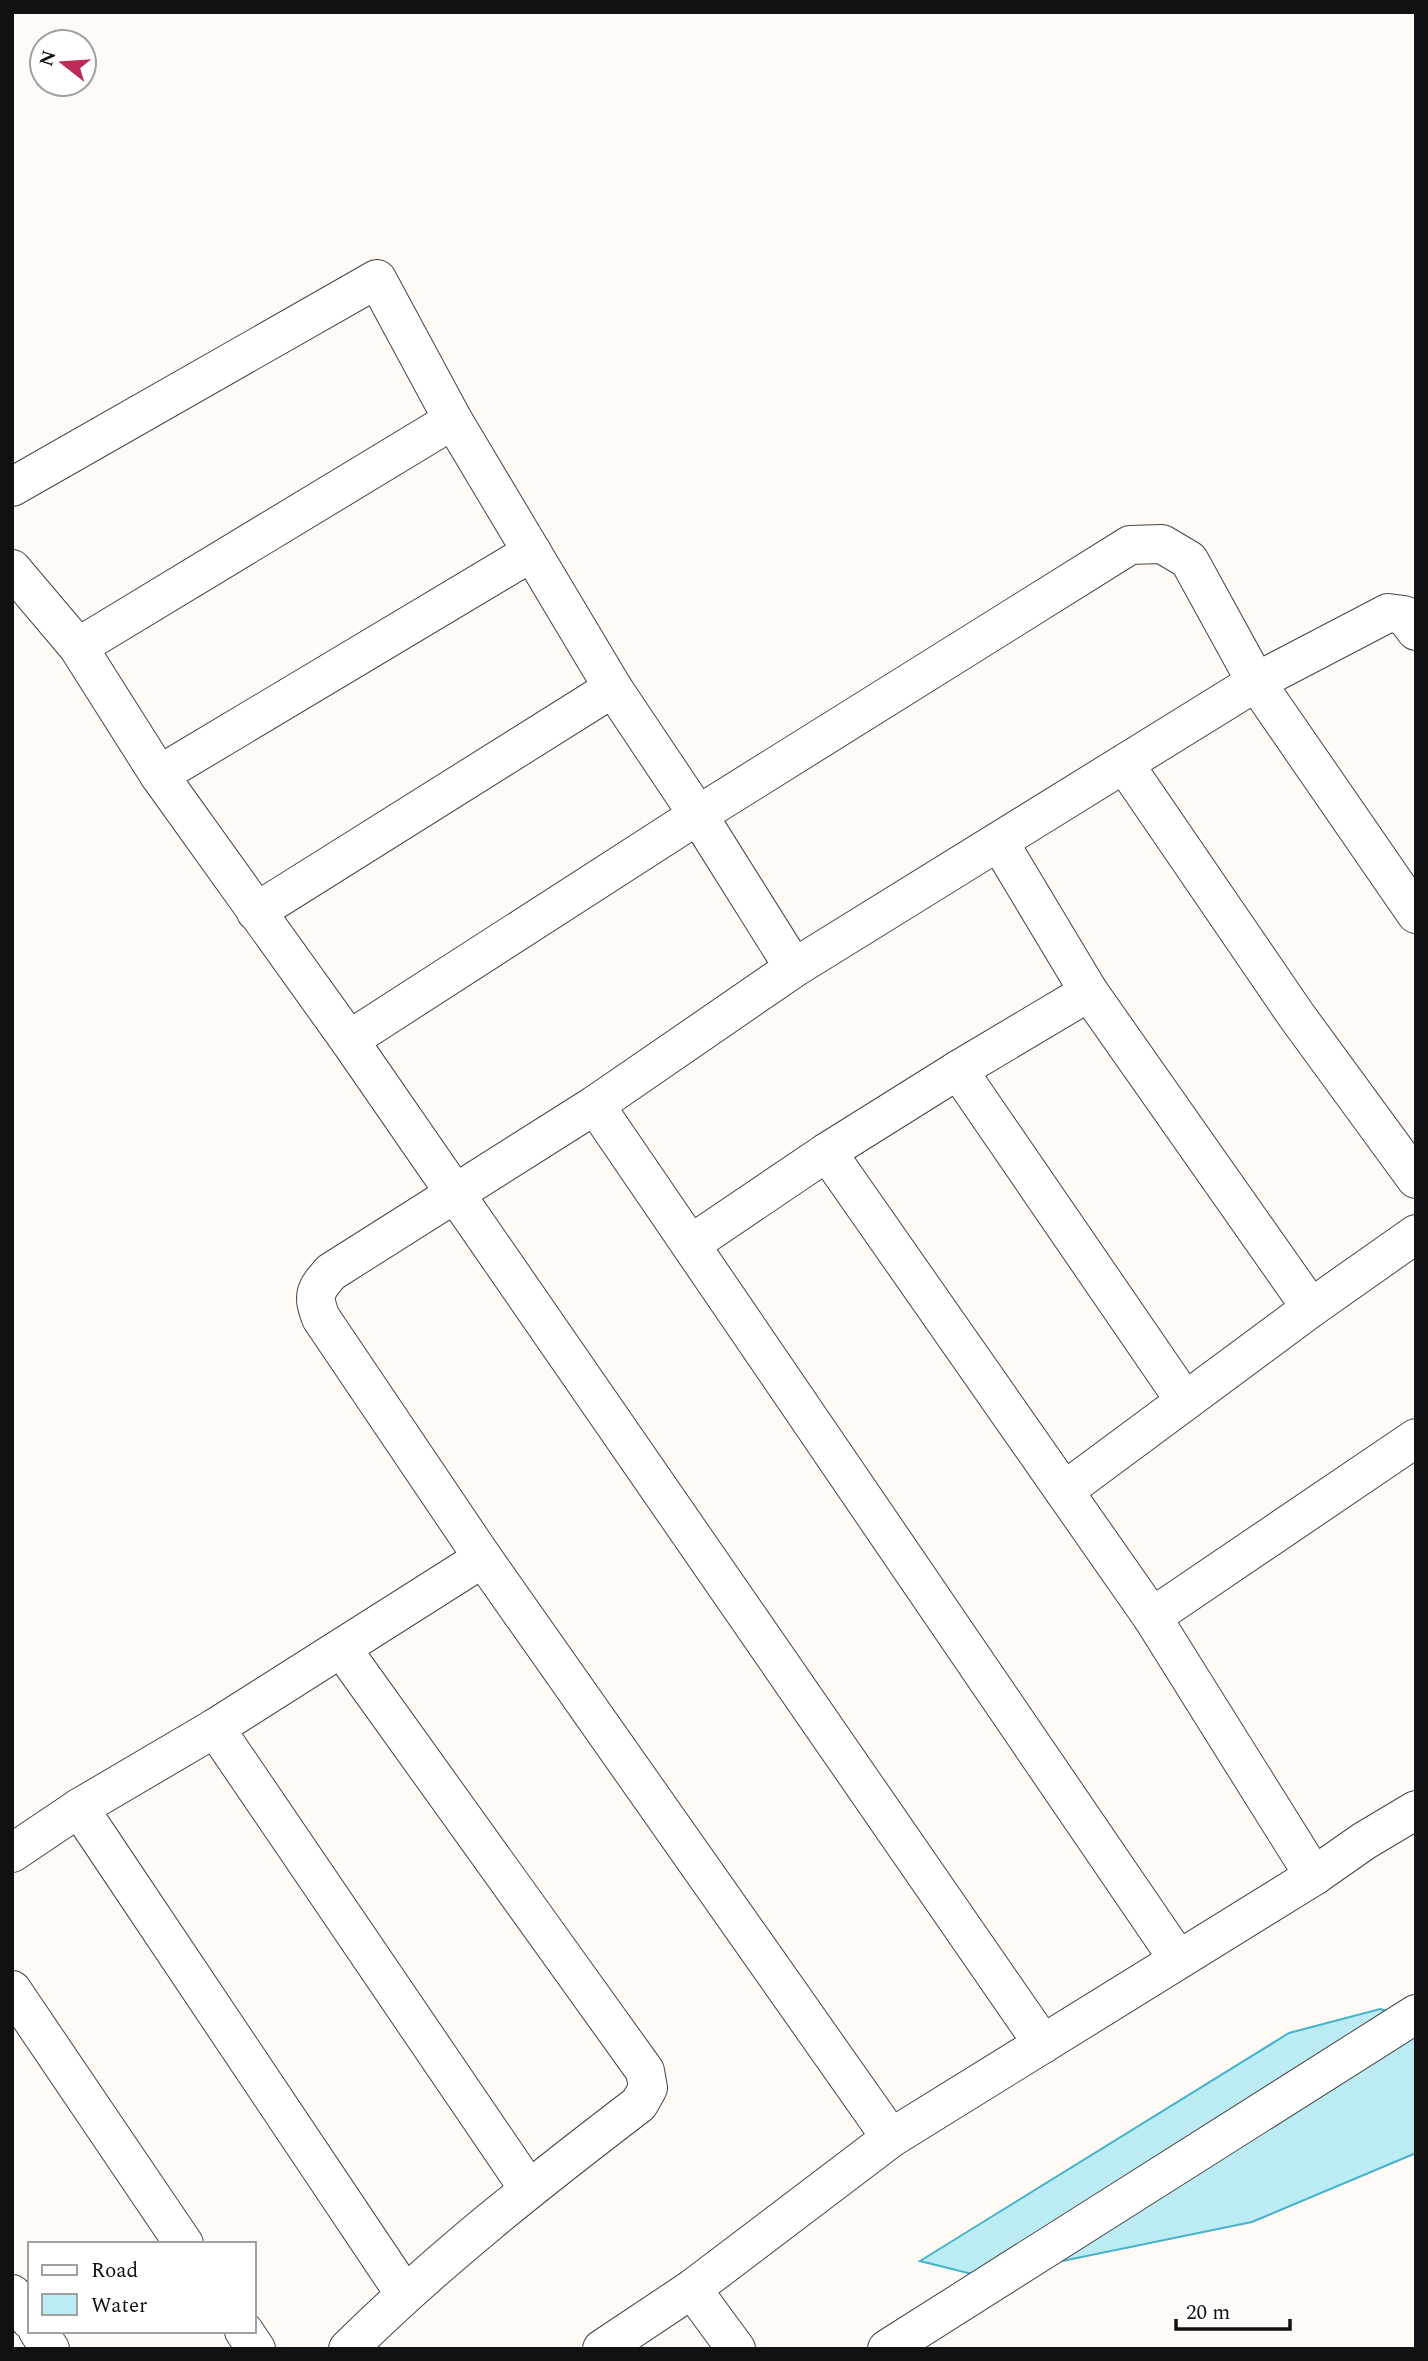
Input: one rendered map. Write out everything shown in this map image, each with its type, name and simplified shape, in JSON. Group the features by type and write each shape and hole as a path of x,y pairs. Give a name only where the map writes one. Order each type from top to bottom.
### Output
{"street":[{"path":"12,487 377,279 453,420 613,688 698,815 794,968"},
{"path":"78,647 453,420"},
{"path":"349,1040 698,815 1130,545 1162,544 1189,560 1256,682 1416,914"},
{"path":"159,775 532,552"},
{"path":"12,569 78,647 159,775 349,1040 1043,2043"},
{"path":"891,2138 483,1558 321,1318 314,1301 319,1286 331,1272 596,1105 794,968 1256,682 1388,613 1404,615 1416,631"},
{"path":"256,912 613,688"},
{"path":"1125,765 1296,1015 1416,1179"},
{"path":"999,842 1089,992 1311,1308"},
{"path":"691,1244 827,1152 957,1070 1089,992"},
{"path":"957,1070 1185,1401"},
{"path":"596,1105 1178,1959"},
{"path":"827,1152 1152,1617 1314,1876"},
{"path":"1064,1491 1311,1308 1416,1234"},
{"path":"1152,1617 1416,1438"},
{"path":"12,1853 79,1808 215,1728 483,1558"},
{"path":"342,1649 645,2071 648,2088 639,2104 528,2189 404,2293 348,2349"},
{"path":"215,1728 528,2189"},
{"path":"79,1808 404,2293"},
{"path":"602,2349 692,2289 891,2138 1416,1810"},
{"path":"12,1990 183,2242"},
{"path":"887,2349 1416,2014"},
{"path":"692,2289 736,2349"},
{"path":"12,2294 28,2317"},
{"path":"39,2333 50,2349"},
{"path":"245,2333 256,2349"}],"water":[{"path":"1380,2009 1416,2019 1416,2153 1252,2222 984,2277 920,2261 1289,2033"}]}
